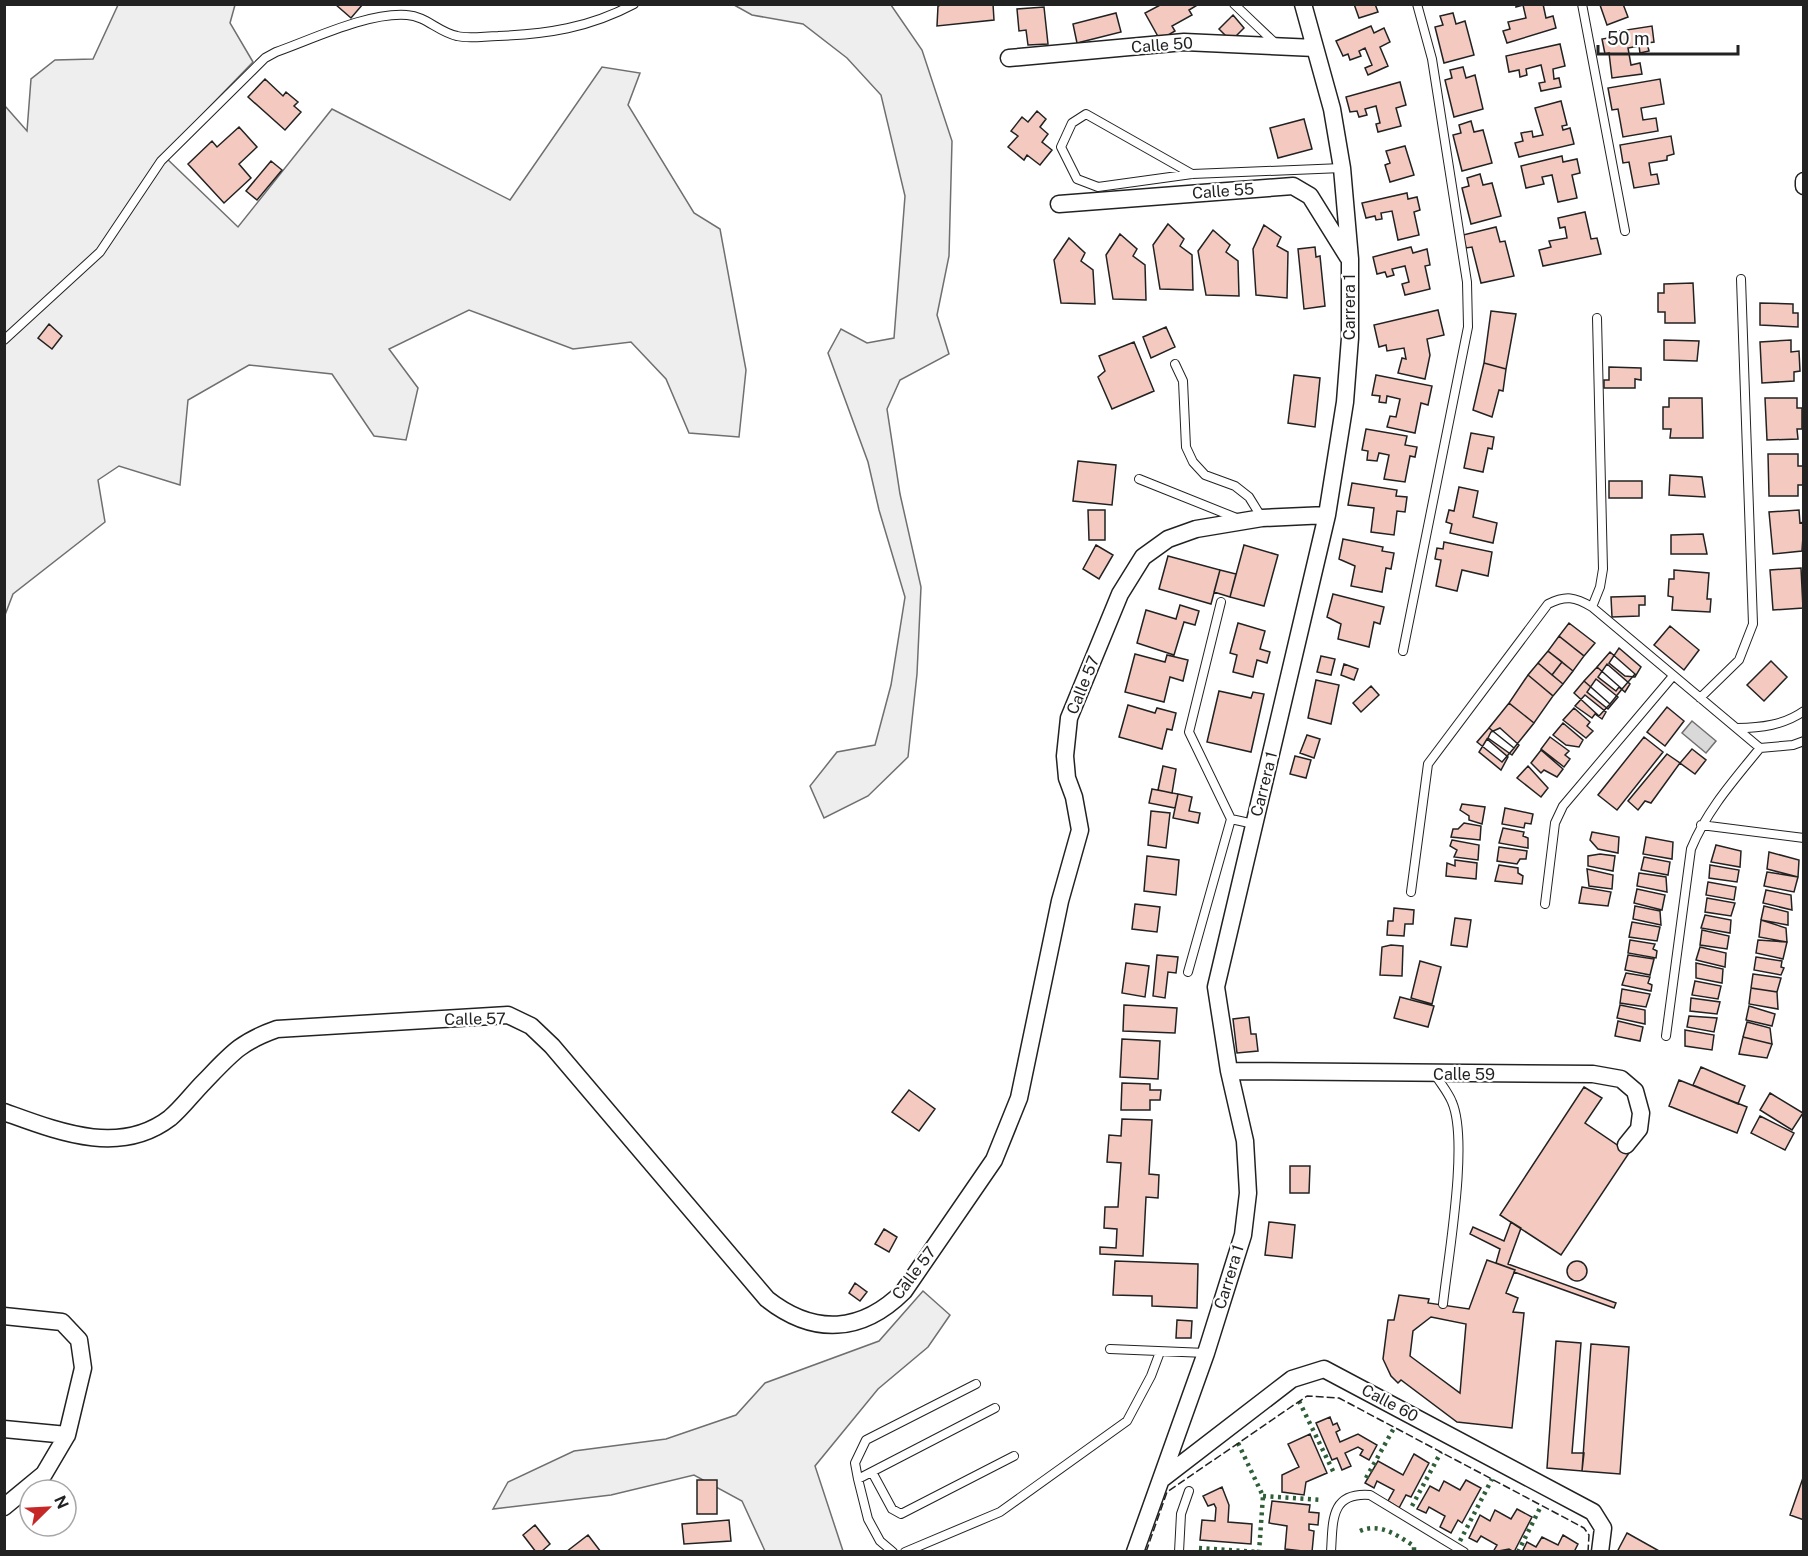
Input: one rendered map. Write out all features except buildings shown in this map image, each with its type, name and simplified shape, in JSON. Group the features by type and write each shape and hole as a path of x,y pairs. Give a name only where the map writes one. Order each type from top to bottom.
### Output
{"street":[{"name":"Carrera 1","path":"1135,1551 1206,1353 1243,1235 1248,1193 1245,1141 1229,1071 1216,987 1327,515 1345,402 1350,338 1350,259 1341,168 1332,109 1303,4"},
{"name":"Calle 50","path":"1010,58 1184,42 1315,48"},
{"path":"1803,181 1803,186"},
{"name":"Calle 55","path":"1059,204 1293,186 1310,196 1350,259"},
{"name":"Calle 57","path":"4,1112 84,1138 118,1138 150,1130 170,1118 231,1053 250,1038 277,1029 508,1015 531,1026 552,1046 767,1299 794,1316 843,1326 868,1318 888,1307 904,1291 962,1207 994,1160 1019,1098 1060,902 1080,830 1074,797 1066,778 1065,756 1069,718 1120,594 1143,557 1168,538 1196,529 1262,518 1327,515"},
{"name":"Calle 59","path":"1229,1071 1593,1074 1621,1079 1635,1091 1641,1113 1639,1129 1626,1145"},
{"path":"4,1316 62,1322 79,1340 83,1368 67,1435 44,1473 4,1507"},
{"name":"Calle 60","path":"1161,1480 1292,1379 1324,1369 1593,1512 1603,1528 1600,1551"},
{"path":"4,1429 67,1435"}],"lane":[{"path":"4,340 100,252 161,161 270,55 374,18 407,15 427,20 443,32 459,37 545,34 580,26 634,4"},
{"path":"1234,4 1278,46"},
{"path":"1403,651 1468,327 1467,282 1434,71 1417,4"},
{"path":"1582,4 1625,231"},
{"path":"1192,174 1086,114 1072,123 1061,147 1077,178 1098,187 1192,174 1341,168"},
{"path":"1700,698 1739,660 1753,624 1741,279"},
{"path":"1592,607 1600,587 1603,569 1597,318"},
{"path":"1175,364 1184,381 1186,447 1193,462 1204,475 1235,486 1250,497 1262,518"},
{"path":"1139,479 1245,521"},
{"path":"1411,892 1428,764 1548,604 1561,597 1576,598 1592,607 1760,748 1793,745 1803,741"},
{"path":"1188,972 1231,819 1189,732 1221,602"},
{"path":"1545,904 1555,823 1563,806 1674,676"},
{"path":"1737,728 1758,728 1778,724 1803,711"},
{"path":"1666,1036 1691,849 1701,825 1760,748"},
{"path":"1231,819 1254,824"},
{"path":"1701,825 1803,837"},
{"path":"1435,1074 1452,1102 1457,1129 1454,1210 1443,1304"},
{"path":"1110,1349 1206,1353"},
{"path":"905,1551 1000,1512 1127,1421 1151,1376 1160,1352"},
{"path":"893,1551 880,1541 868,1519 858,1479 855,1463 866,1440 976,1384"},
{"path":"858,1479 995,1407"},
{"path":"872,1472 892,1509 901,1514 1014,1456"},
{"path":"1179,1551 1181,1514 1189,1491"},
{"path":"1330,1551 1333,1517 1340,1503 1353,1494 1370,1495 1464,1551"}],"shaded area":[{"path":"118,5 235,5 230,23 253,62 163,155 238,227 332,109 510,200 602,67 640,73 628,105 694,213 720,229 746,370 739,437 689,433 666,379 631,342 573,349 469,310 389,349 418,388 406,440 374,436 332,374 249,365 188,400 180,485 119,466 98,480 105,522 13,594 5,615 5,106 27,131 31,79 55,60 93,59"},
{"path":"734,5 891,5 922,50 952,141 949,256 937,315 949,354 900,380 887,409 900,494 921,587 917,674 908,757 868,796 824,818 810,786 837,752 875,745 891,685 905,597 879,510 868,462 828,353 841,329 867,343 894,338 905,196 881,95 847,58 803,24 752,15"},
{"path":"1692,721 1716,741 1706,753 1682,733"},
{"path":"923,1291 950,1315 928,1347 878,1389 815,1466 843,1551 765,1551 742,1501 694,1475 611,1495 493,1509 508,1482 574,1451 666,1439 736,1415 765,1383 879,1341"}],"hedge":[{"path":"1299,1401 1334,1473"},
{"path":"1366,1478 1394,1428"},
{"path":"1238,1443 1263,1496 1259,1552"},
{"path":"1412,1506 1441,1452"},
{"path":"1460,1541 1492,1479"},
{"path":"1263,1496 1321,1500"},
{"path":"1518,1552 1541,1506"},
{"path":"1360,1531 1375,1528 1388,1531 1414,1546 1414,1552"},
{"path":"1199,1548 1259,1552"}],"fence":[{"path":"1146,1552 1167,1492 1307,1396 1339,1398 1584,1528 1589,1535 1588,1552"}]}
